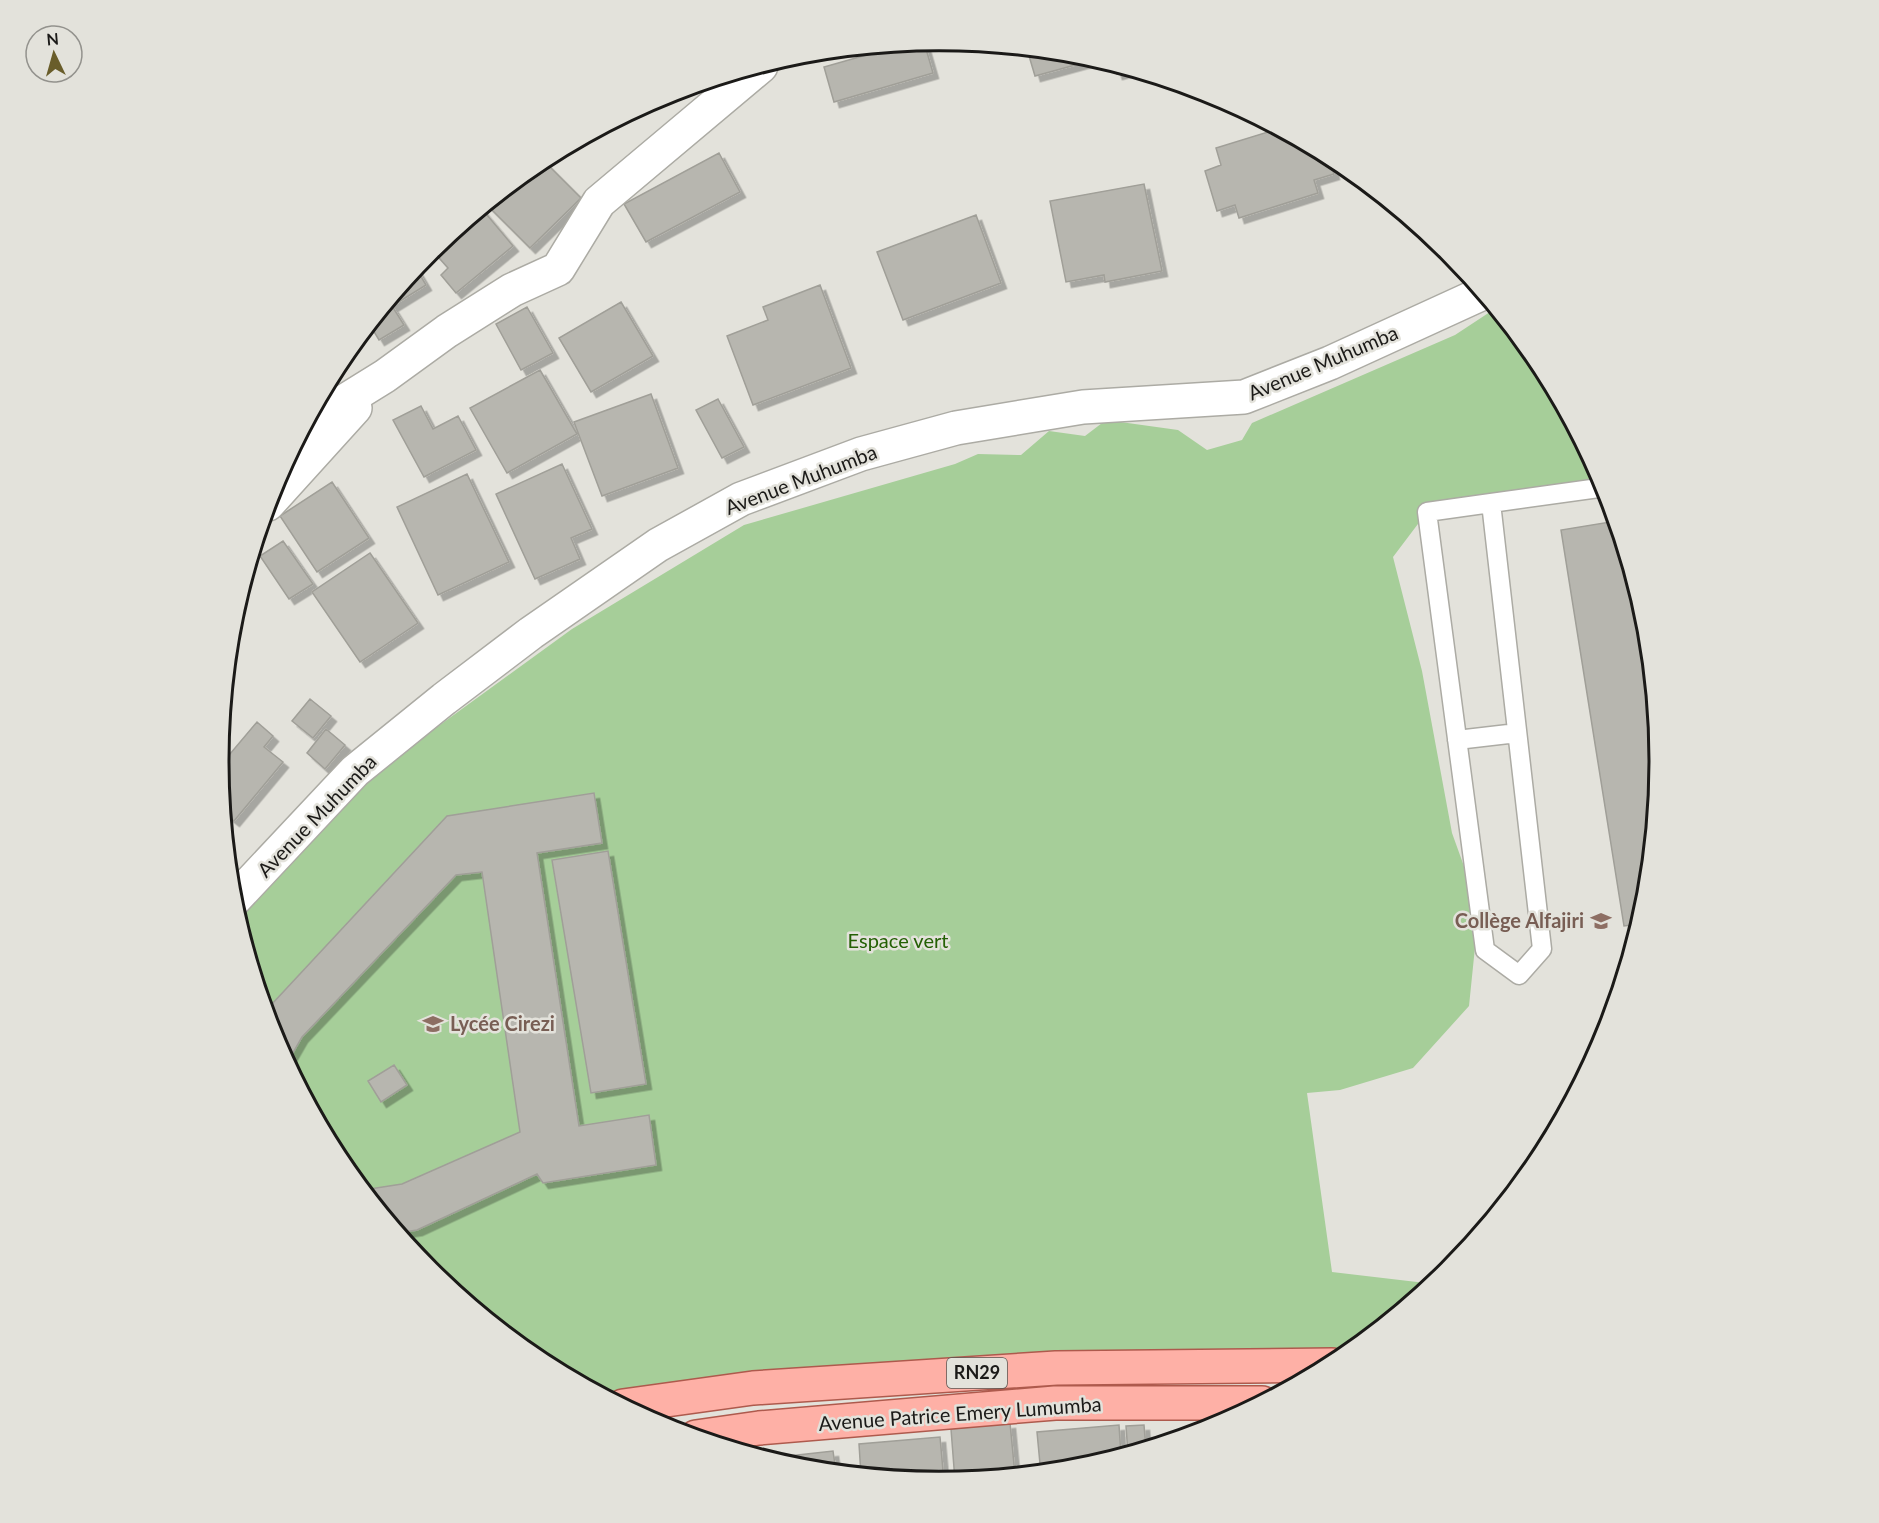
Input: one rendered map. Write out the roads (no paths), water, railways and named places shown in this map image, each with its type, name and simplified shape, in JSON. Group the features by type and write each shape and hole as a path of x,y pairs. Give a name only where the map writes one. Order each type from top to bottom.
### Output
{"main road":[{"name":"Avenue Patrice Emery Lumumba","path":"637,1404 753,1388 1056,1368 1313,1365"},
{"name":"Avenue Patrice Emery Lumumba","path":"713,1435 759,1428 1054,1403 1245,1403"}],"street":[{"path":"318,418 385,376 447,331 512,290 558,269 599,202 747,78"},
{"name":"Avenue Muhumba","path":"242,892 355,771 444,699 531,633 658,545 741,499 861,454 956,428 1083,407 1244,397 1330,363 1476,296"},
{"path":"285,485 385,376"}],"lane":[{"path":"1491,503 1542,949 1519,975 1485,950 1427,512 1491,503 1595,488"},
{"path":"1457,740 1517,733"}],"place":[{"name":"Collège Alfajiri","path":"1601,921"},
{"name":"Lycée Cirezi","path":"433,1024"}],"park label":[{"name":"Espace vert","path":"898,941"}]}
